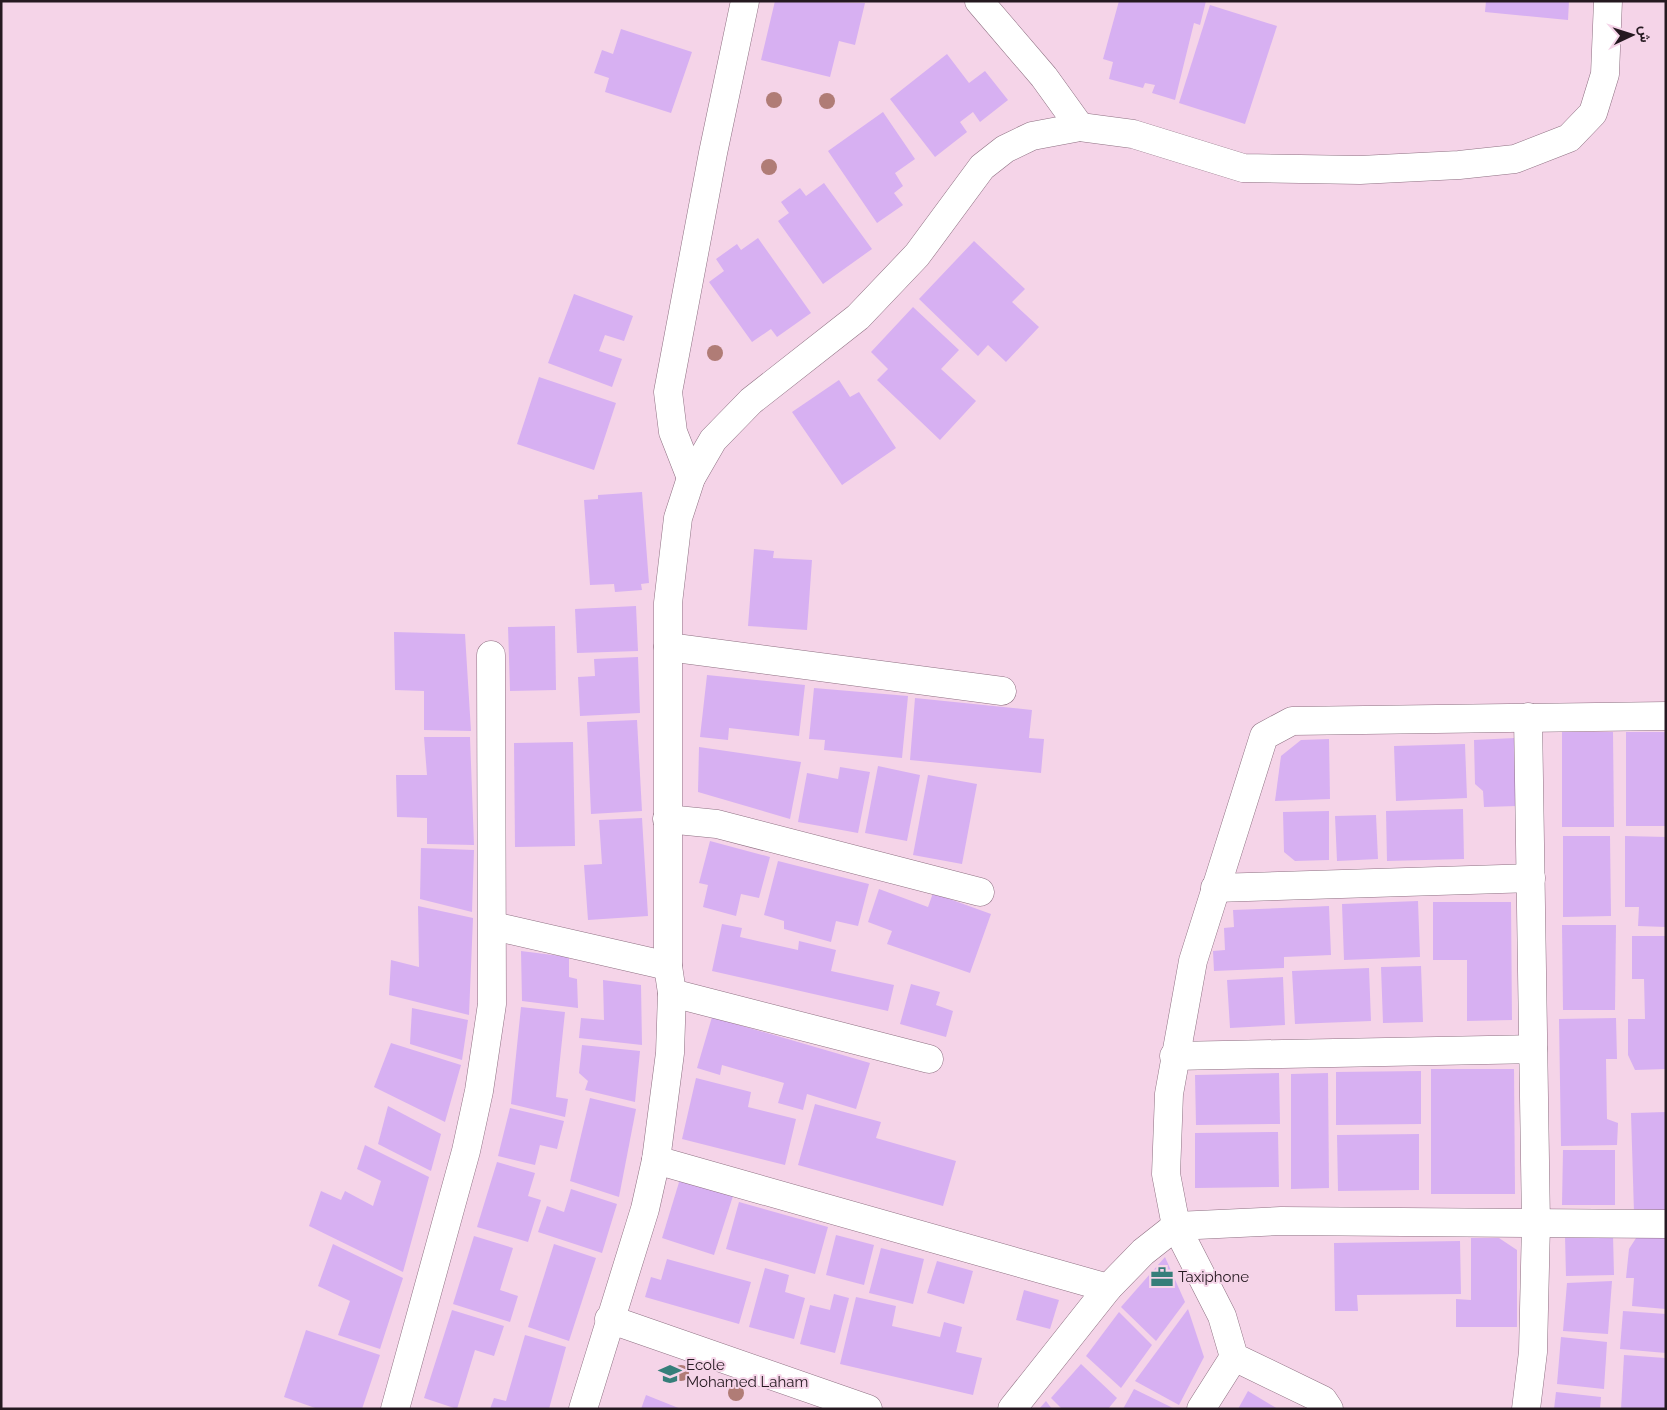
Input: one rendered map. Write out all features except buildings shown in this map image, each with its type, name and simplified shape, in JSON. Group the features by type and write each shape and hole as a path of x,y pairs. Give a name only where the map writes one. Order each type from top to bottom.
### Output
{"street":[{"path":"691,478 673,432 668,392 745,1"},
{"path":"980,1 1044,77 1080,127"},
{"path":"583,1409 609,1318 645,1209 656,1160 670,1053 672,993 668,966 668,603 678,518 691,478 713,440 751,401 858,317 917,255 982,167 1005,150 1032,136 1080,127 1133,134 1243,168 1360,170 1459,165 1515,159 1569,138 1594,113 1604,74 1608,1"},
{"path":"668,647 1002,691"},
{"path":"395,1409 466,1151 479,1091 492,1004 491,655"},
{"path":"1329,1409 1323,1400 1234,1357 1222,1316 1176,1226 1166,1174 1169,1094 1174,1056 1193,961 1264,736 1292,721 1666,716"},
{"path":"1526,1409 1533,1352 1536,1224 1528,718"},
{"path":"667,819 717,824 980,892"},
{"path":"1215,888 1531,878"},
{"path":"493,926 668,966"},
{"path":"672,993 929,1059"},
{"path":"1174,1056 1533,1049"},
{"path":"656,1160 1108,1288"},
{"path":"1012,1409 1108,1288 1143,1252 1176,1226 1280,1220 1666,1224"},
{"path":"609,1318 868,1409"},
{"path":"1201,1409 1234,1357"}],"place":[{"name":"Taxiphone","path":"1162,1277"},
{"name":"Ecole Mohamed Laham","path":"670,1374"}]}
